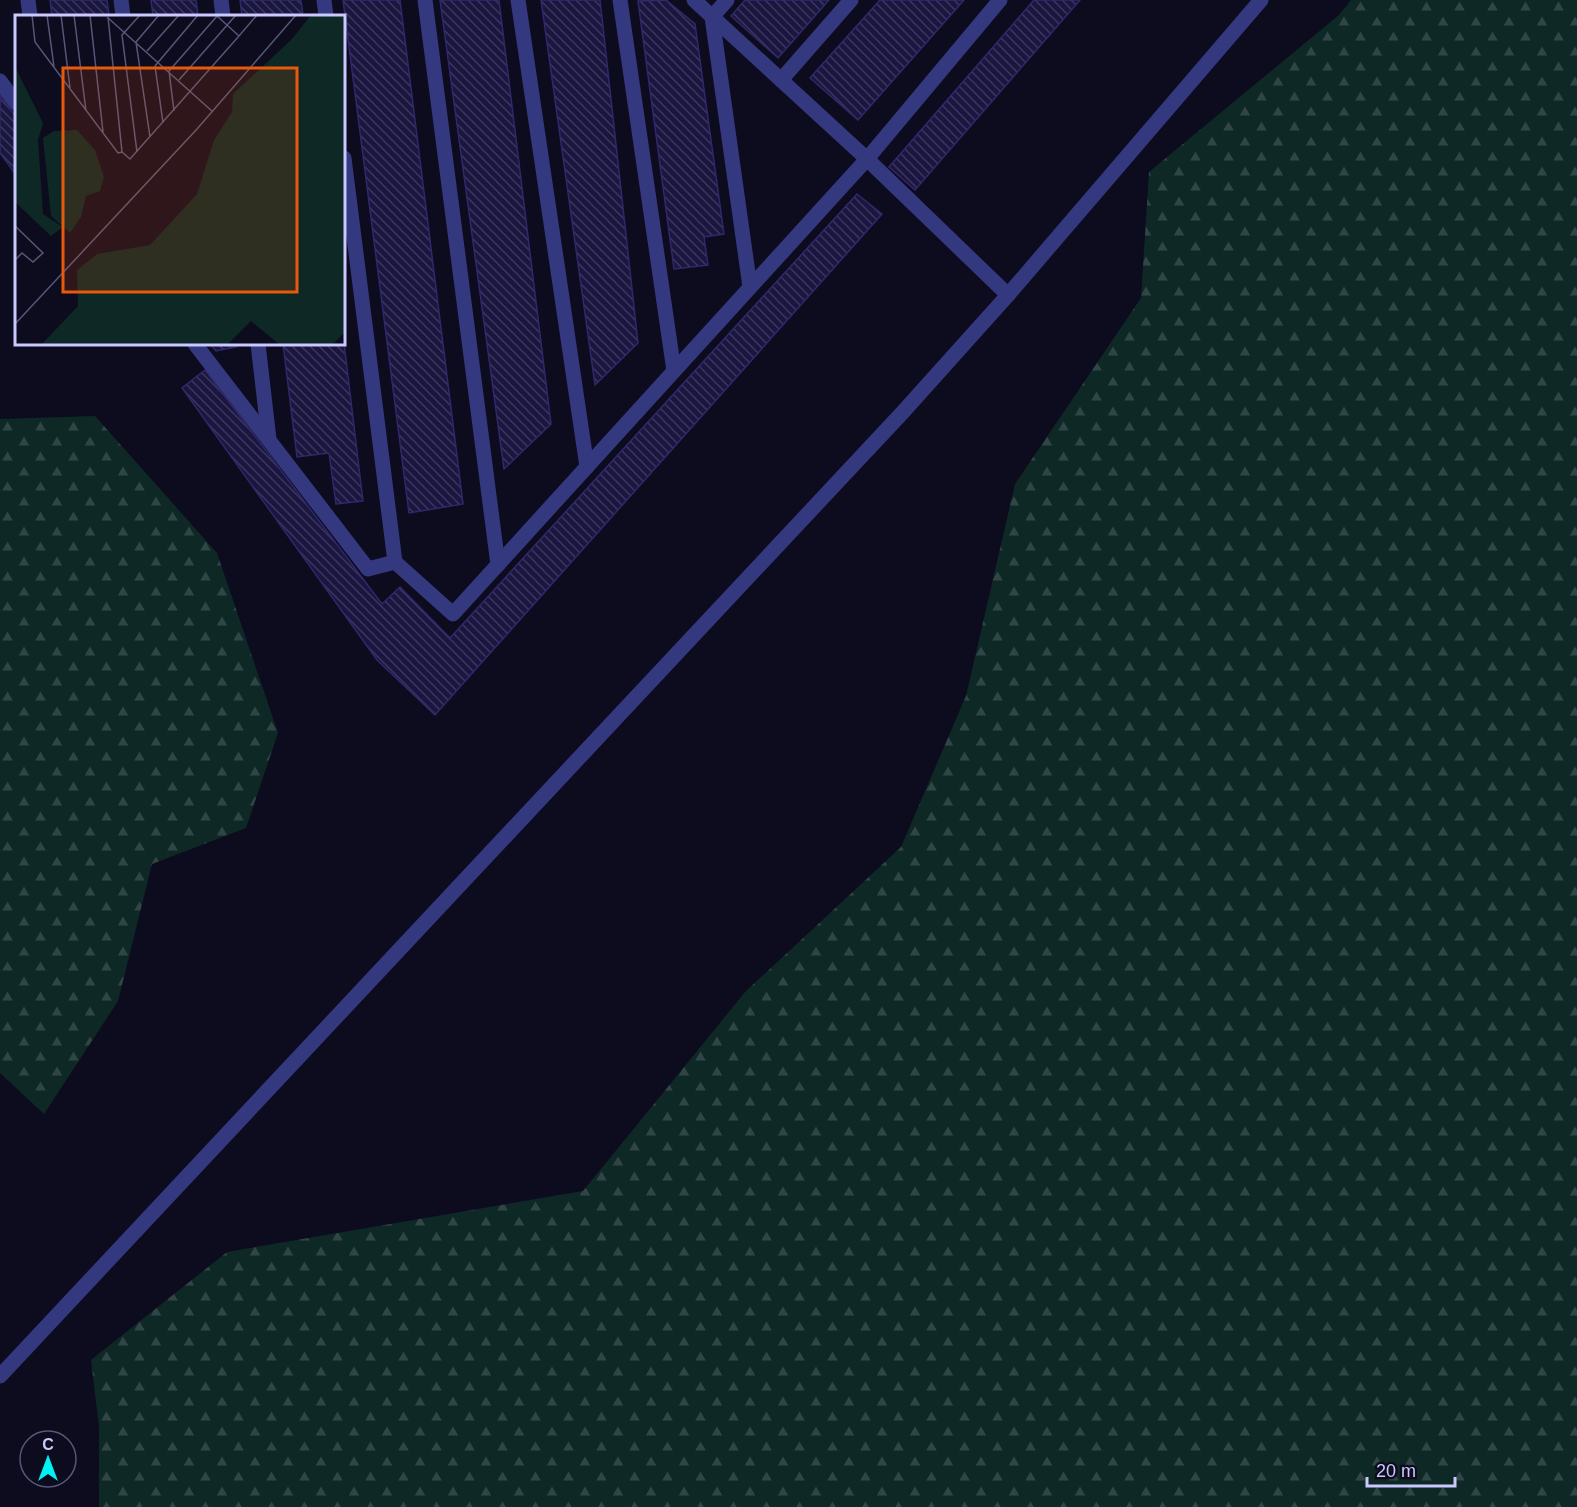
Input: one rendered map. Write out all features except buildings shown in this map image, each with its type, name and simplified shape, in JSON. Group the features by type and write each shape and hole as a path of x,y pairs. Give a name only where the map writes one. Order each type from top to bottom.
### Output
{"street":[{"path":"28,0 30,15"},
{"path":"121,0 123,15"},
{"path":"221,0 223,15"},
{"path":"324,0 326,15"},
{"path":"425,0 498,565"},
{"path":"518,0 587,466"},
{"path":"620,0 674,371"},
{"path":"694,0 867,159 1008,295"},
{"path":"727,0 712,17 750,287"},
{"path":"781,80 851,0"},
{"path":"345,166 395,562 453,614 867,159 1000,0"},
{"path":"0,1376 903,412 1008,295 1261,0"},
{"path":"0,81 15,102"},
{"path":"196,345 368,569 395,562"},
{"path":"258,345 269,439"}],"green space":[{"path":"1351,0 1577,0 1577,1507 99,1507 99,1427 91,1360 227,1252 583,1191 746,991 901,847 966,696 1015,484 1141,298 1149,172 1339,15"},
{"path":"95,416 217,553 278,733 246,828 152,864 118,1001 44,1114 0,1073 0,419"}]}
